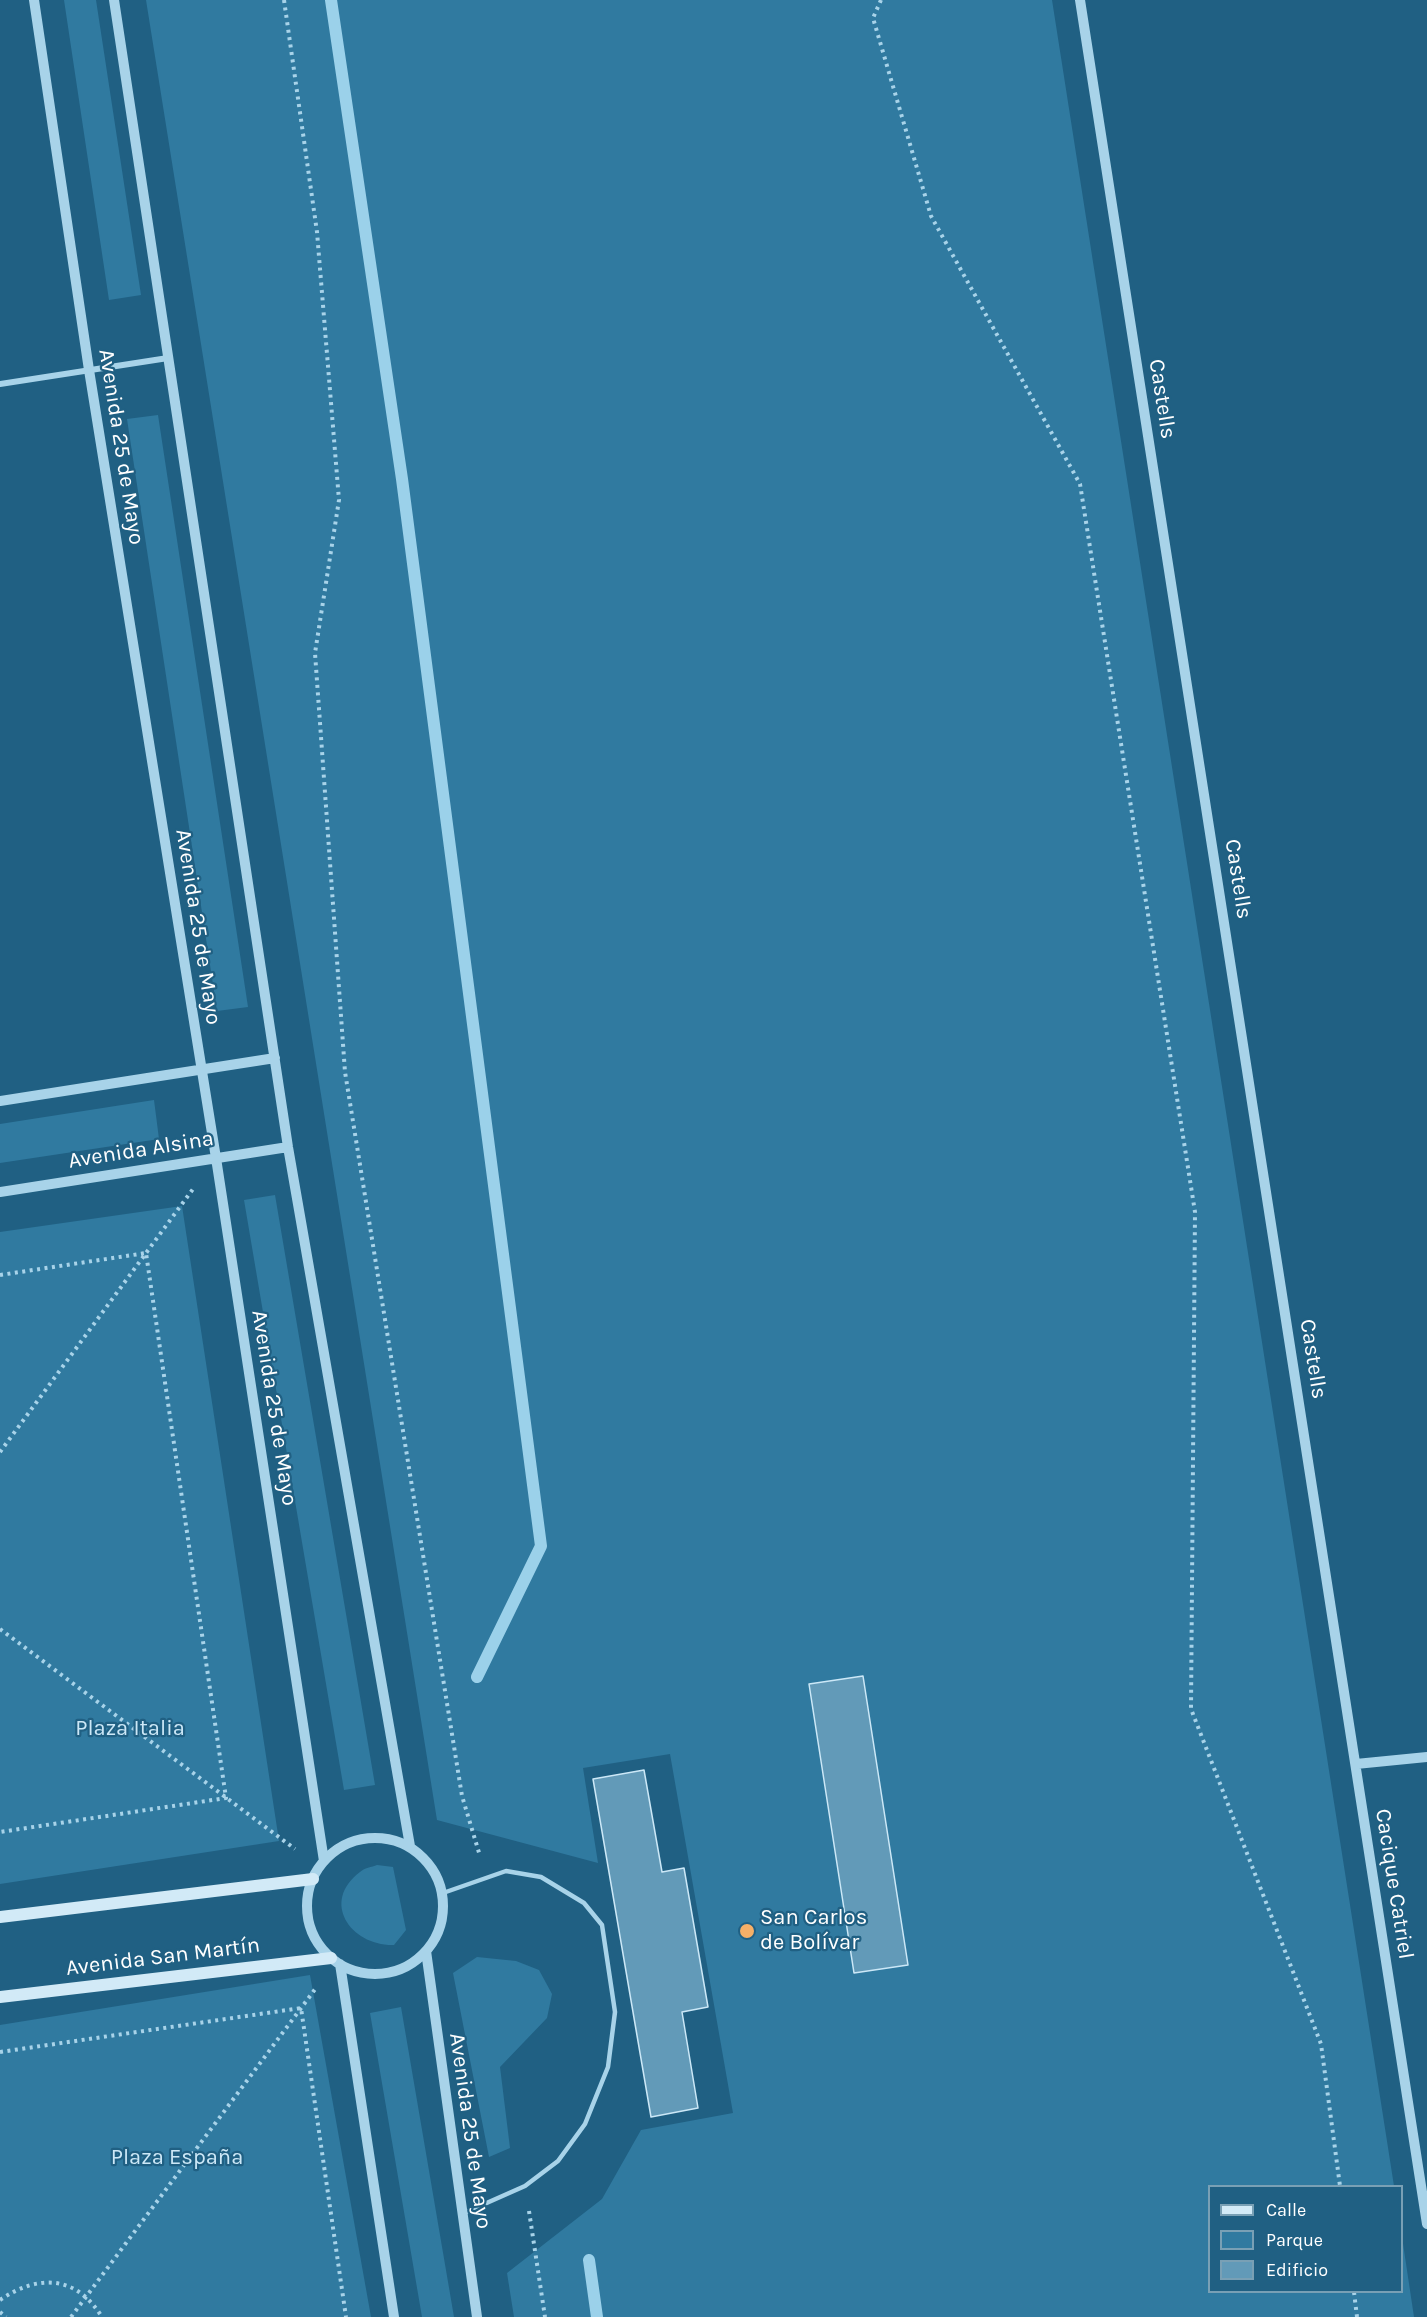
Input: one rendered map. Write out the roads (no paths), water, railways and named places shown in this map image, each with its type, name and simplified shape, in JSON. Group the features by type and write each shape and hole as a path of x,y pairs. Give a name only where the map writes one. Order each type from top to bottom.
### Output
{"main road":[{"path":"0,1917 319,1869"},
{"name":"Avenida San Martín","path":"0,1997 336,1961"}],"street":[{"name":"Avenida 25 de Mayo","path":"34,0 89,370 216,1158 319,1869"},
{"path":"114,0 288,1147 410,1846"},
{"name":"Castells","path":"1080,0 1356,1764"},
{"path":"0,384 168,358"},
{"path":"0,1101 275,1058"},
{"name":"Avenida Alsina","path":"0,1192 288,1147"},
{"path":"1356,1764 1427,1757"},
{"name":"Cacique Catriel","path":"1356,1764 1427,2224"},
{"path":"380,1837 410,1846 432,1866 442,1893 443,1914 438,1934 426,1951 401,1969 370,1974 336,1961 320,1945 312,1930 308,1913 308,1896 319,1869 349,1843 380,1837"},
{"name":"Avenida 25 de Mayo","path":"426,1951 477,2317"},
{"path":"336,1961 394,2317"}],"lane":[{"path":"442,1893 506,1871 541,1877 584,1903 602,1925 615,2012 608,2067 585,2124 558,2161 525,2186 462,2214"}],"waterway":[{"path":"331,0 402,479 541,1546 477,1677"},
{"path":"589,2260 597,2317"}],"place":[{"name":"San Carlos de Bolívar","path":"747,1931"}],"park label":[{"name":"Plaza Italia","path":"130,1729"},
{"name":"Plaza España","path":"177,2158"}]}
